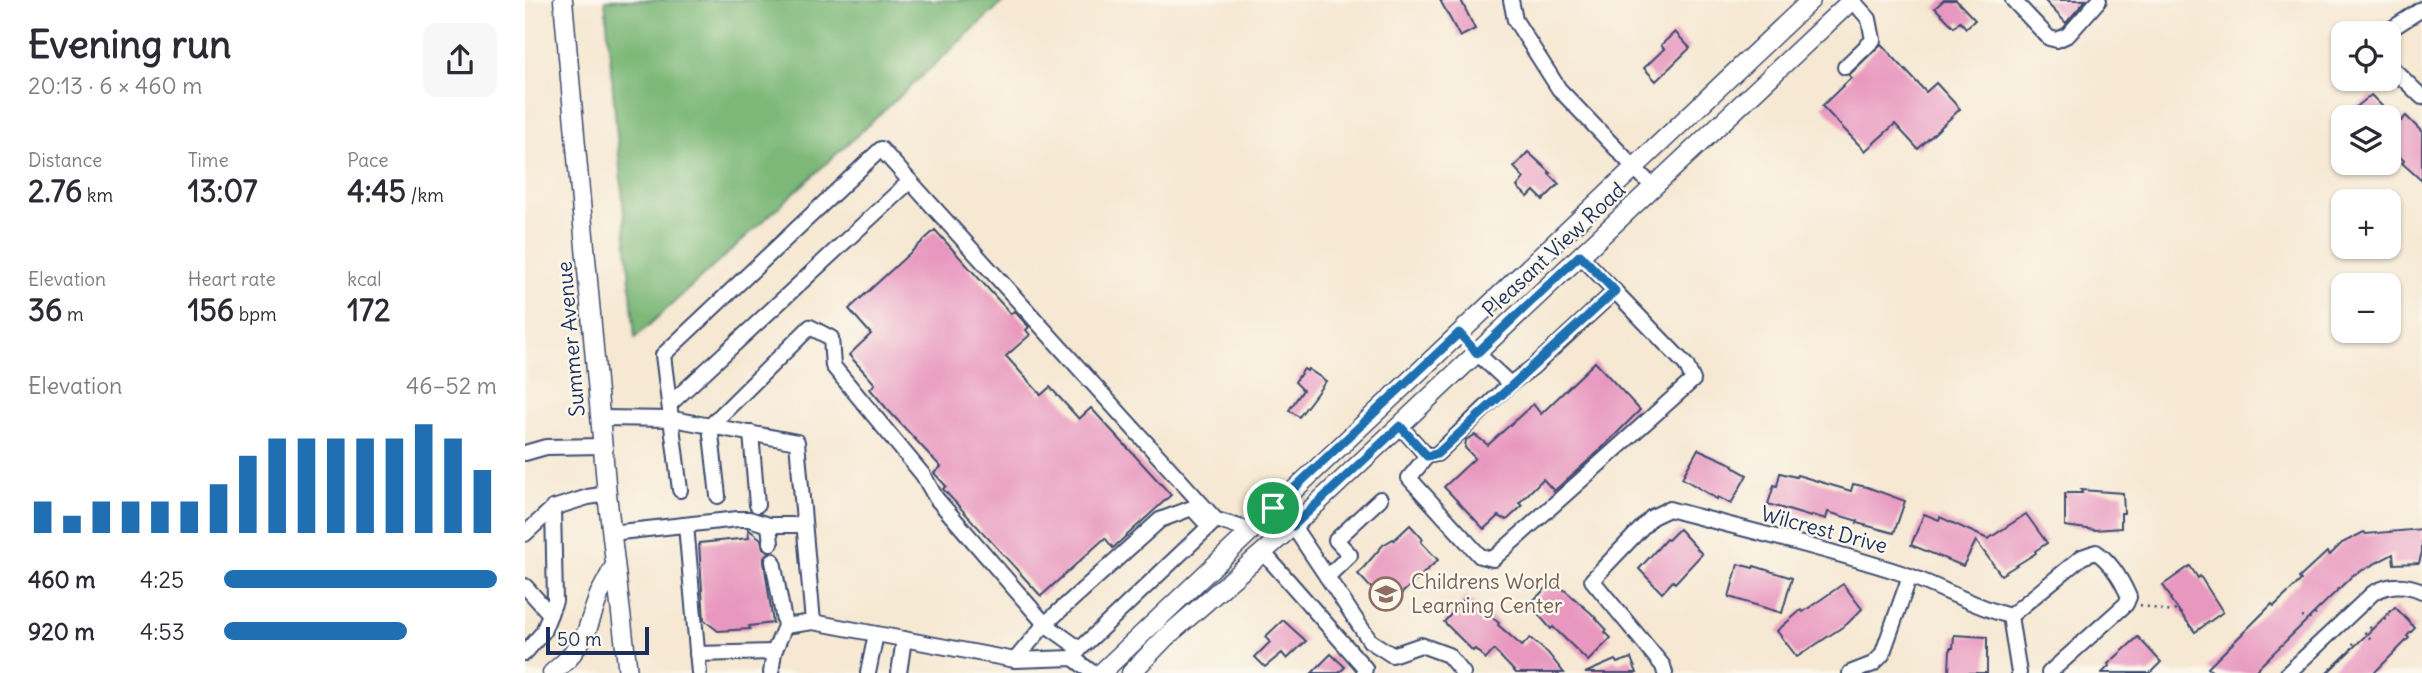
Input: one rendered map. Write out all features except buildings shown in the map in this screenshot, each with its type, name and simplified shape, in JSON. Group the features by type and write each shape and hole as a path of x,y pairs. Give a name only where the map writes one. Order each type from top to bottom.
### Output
{"main road":[{"name":"Summer Avenue","path":"563,0 607,494 628,673"},
{"name":"Pleasant View Road","path":"1101,673 1811,0"},
{"name":"Pleasant View Road","path":"1131,673 1166,637 1293,526 1852,0"},
{"path":"1459,333 1477,353"},
{"path":"552,673 569,658 586,633 599,595 615,565"}],"street":[{"path":"1511,0 1515,20 1559,89 1653,187"},
{"path":"1845,67 1873,40 1874,33 1869,19 1852,0"},
{"path":"2013,0 2049,38 2057,40 2068,35 2099,0"},
{"path":"2401,23 2422,9"},
{"path":"2401,77 2422,97"},
{"path":"680,490 663,355 881,149 1212,523"},
{"path":"670,404 910,181"},
{"path":"1580,255 1615,291 1686,365 1693,380 1493,559 1480,556 1409,478 1427,456 1437,454 1510,384 1534,367 1615,291"},
{"path":"710,426 810,327 831,338 834,366 923,475 936,498 1045,624 1077,653 1093,673"},
{"path":"1477,353 1510,384"},
{"path":"601,418 673,419 797,442 813,622"},
{"path":"710,426 718,496"},
{"path":"1400,426 1427,456"},
{"path":"751,433 757,505"},
{"path":"525,453 546,447 603,446"},
{"path":"525,534 553,508 607,494"},
{"path":"1327,577 1350,555 1336,540 1380,499"},
{"path":"525,653 543,632 555,601 553,508"},
{"path":"1009,664 1045,624 1160,520 1192,508 1212,523 1250,530"},
{"path":"1273,508 1293,526 1370,641 1392,655 1421,645 1448,655 1463,673"},
{"name":"Wilcrest Drive","path":"1665,673 1663,666 1593,580 1652,517 1669,509 1824,549 1910,576 1982,608 2010,616"},
{"path":"611,533 749,519 769,525 804,525"},
{"path":"785,626 813,622 905,639 1009,664 1077,653 1212,523"},
{"path":"686,525 699,673"},
{"path":"769,525 771,543"},
{"path":"1263,552 1365,668 1364,673"},
{"path":"2019,673 2010,616 2082,557 2096,552 2106,559 2133,601 2126,604 2049,673"},
{"path":"771,673 774,652 785,626 773,561"},
{"path":"1850,673 1873,664 1882,655 1910,576"},
{"path":"2288,673 2373,593 2396,585 2422,591"},
{"path":"525,586 550,614"},
{"path":"868,673 876,634"},
{"path":"898,673 905,639"},
{"path":"697,654 774,652"}],"path":[{"path":"2133,601 2172,612 2177,609"},
{"path":"2302,617 2310,619 2316,614"},
{"path":"2384,620 2390,615"},
{"path":"2371,627 2365,633 2371,639"},
{"path":"2354,643 2350,647 2355,652"}],"green space":[{"path":"605,0 1005,0 635,338"}],"place":[{"name":"Childrens World Learning Center","path":"1386,594"}],"route":[{"path":"1580,255 1615,291 1534,367 1510,384 1437,454 1427,456 1400,426 1293,526 1273,508 1459,333 1477,353 1580,255"}]}
